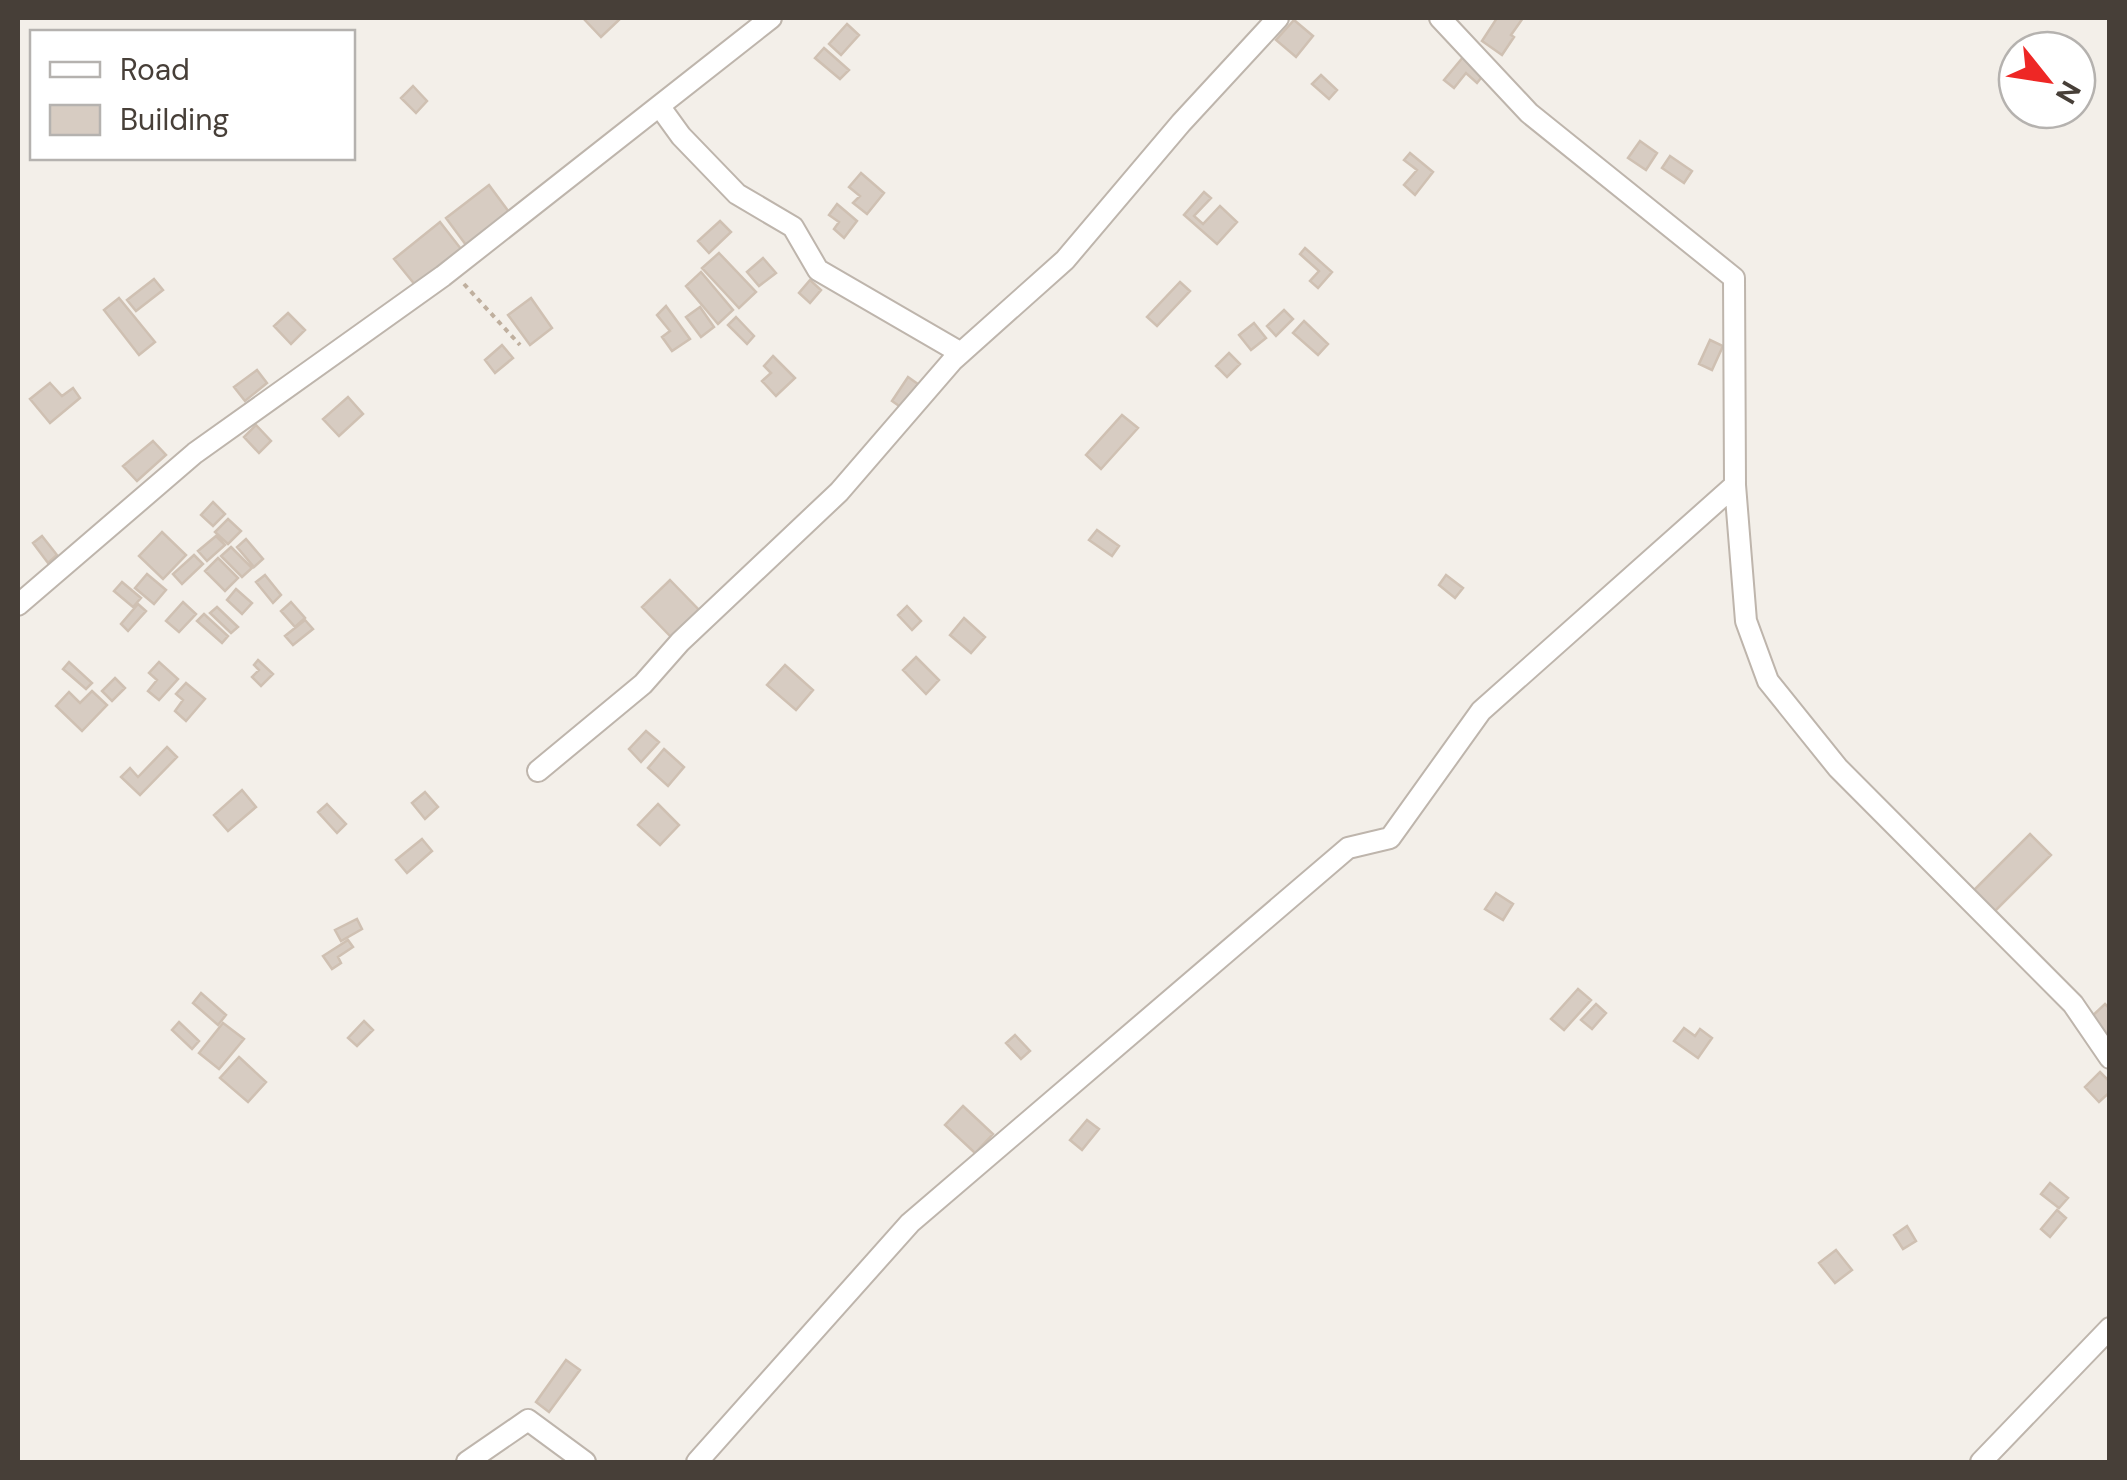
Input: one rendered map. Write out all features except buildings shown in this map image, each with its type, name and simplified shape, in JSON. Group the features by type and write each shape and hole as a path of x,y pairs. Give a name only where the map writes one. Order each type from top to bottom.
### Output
{"street":[{"path":"18,606 195,453 451,270 772,18"},
{"path":"538,771 643,684 680,642 839,492 961,353 1065,260 1181,123 1278,18"},
{"path":"1440,18 1529,113 1734,278 1735,486 1746,622 1768,681 1838,768 2073,1004 2110,1058"},
{"path":"660,106 681,136 737,194 794,228 818,270 961,353"},
{"path":"697,1462 910,1223 1348,848 1390,838 1481,711 1735,486"},
{"path":"1981,1462 2110,1328"},
{"path":"467,1462 528,1420 585,1462"}],"path":[{"path":"451,270 520,345"}]}
